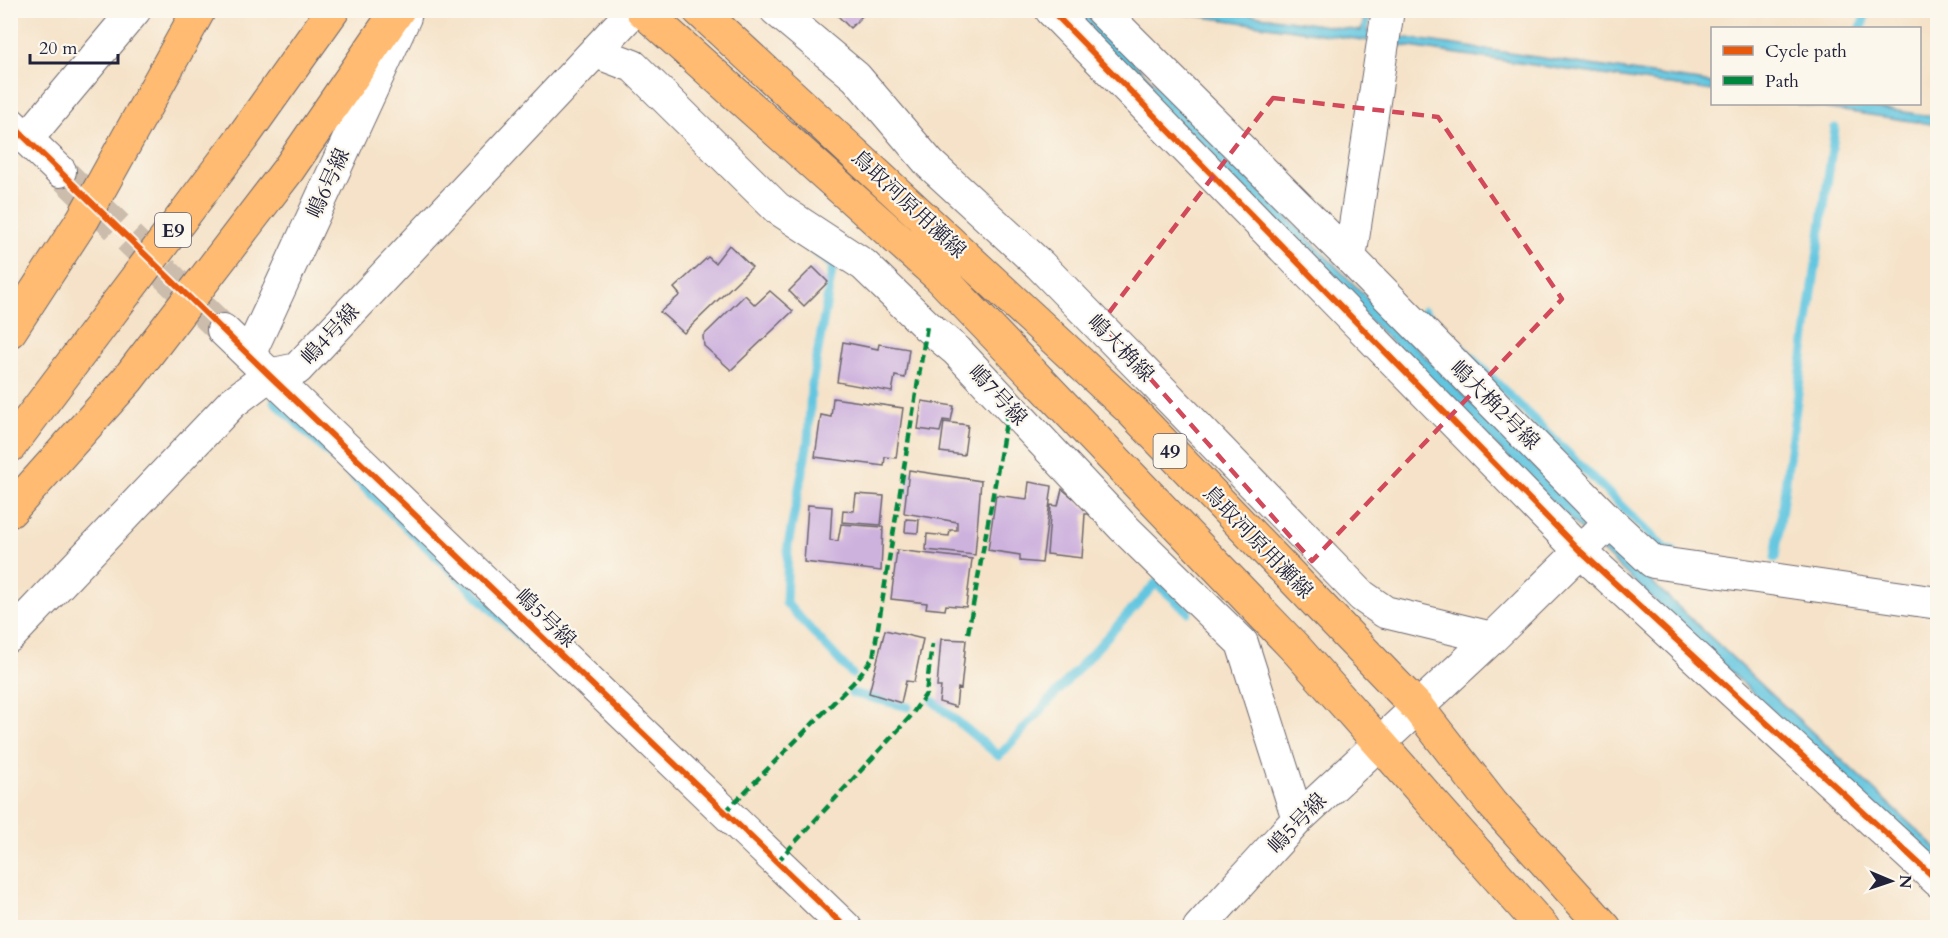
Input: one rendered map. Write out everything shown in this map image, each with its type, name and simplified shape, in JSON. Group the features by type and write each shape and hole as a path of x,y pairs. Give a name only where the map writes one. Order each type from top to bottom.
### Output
{"main road":[{"path":"10,331 83,219 200,10"},
{"name":"E9","path":"10,417 312,10"},
{"name":"E9","path":"10,446 242,138 333,10"},
{"path":"10,511 128,379 288,170 398,10"},
{"name":"鳥取河原用瀬線","path":"642,10 940,277 1298,651 1399,724 1492,803 1605,927"},
{"name":"鳥取河原用瀬線","path":"699,10 1130,409 1399,724 1543,927"}],"street":[{"path":"60,171 19,131 135,10"},
{"name":"嶋6号線","path":"259,365 408,10"},
{"name":"嶋4号線","path":"10,636 232,403 259,365 297,369 634,10"},
{"name":"嶋大桷線","path":"776,10 856,77 930,164 1040,265 1362,596 1385,612 1492,638"},
{"path":"1051,10 1580,551 1938,881"},
{"name":"嶋大桷2号線","path":"1101,10 1610,522 1653,562 1938,603"},
{"path":"1350,258 1388,10"},
{"name":"嶋7号線","path":"596,52 633,66 777,208 864,265 957,351 1123,527 1242,643 1298,819"},
{"name":"嶋5号線","path":"223,330 846,927"},
{"path":"1399,724 1492,638 1610,522"},
{"name":"嶋5号線","path":"1199,927 1298,819 1399,724"}],"highlighted area":[{"path":"1273,98 1438,117 1562,299 1312,561 1101,323"}],"water":[{"path":"1058,11 1083,11 1610,543 1937,849 1937,866 1602,551"},
{"path":"1163,11 1226,11 1361,31 1366,11 1373,11 1367,32 1711,83 1711,91"},
{"path":"1803,105 1857,105 1937,117 1937,125"}],"building":[{"path":"832,10 868,10 850,28"},
{"path":"729,245 752,267 684,333 660,312 680,295 674,288 708,257 715,263"},
{"path":"813,267 828,282 804,306 789,291"},
{"path":"770,291 793,311 731,370 704,346 703,336 745,295 755,305"},
{"path":"843,342 878,349 879,344 909,349 905,378 895,376 892,392 837,382"},
{"path":"833,398 903,408 896,458 885,457 884,466 815,457 821,415 831,417"},
{"path":"922,401 954,406 951,421 943,420 940,432 918,429"},
{"path":"944,422 968,425 964,455 940,452"},
{"path":"909,470 981,481 975,555 926,550 927,534 949,536 950,530 957,530 957,522 904,513"},
{"path":"1029,482 1052,486 1042,563 1020,561 1020,555 988,550 996,495 1027,499"},
{"path":"1062,489 1089,511 1089,514 1085,514 1082,558 1047,554 1051,505 1058,506"},
{"path":"856,494 884,496 881,525 842,522 843,510 854,511"},
{"path":"808,505 832,507 830,540 838,541 841,524 883,527 881,571 804,562"},
{"path":"906,519 919,520 918,533 905,532"},
{"path":"897,550 972,559 966,607 946,605 945,610 926,608 927,603 891,599"},
{"path":"885,630 923,639 914,682 906,681 901,703 869,693"},
{"path":"941,639 966,640 961,689 958,688 956,707 939,702 941,687 937,687"}],"waterway":[{"path":"1861,27 1867,10"},
{"path":"1775,558 1835,128"},
{"path":"809,247 833,266 811,390 808,442 788,545 786,603 852,674"},
{"path":"1424,311 1666,550 1673,551"},
{"path":"274,401 532,648"},
{"path":"933,701 999,756 1156,583 1188,612"},
{"path":"852,693 908,707"}],"tunnel":[{"path":"60,171 223,330"}],"marked path":[{"path":"725,812 853,683 873,658 927,326"},
{"path":"968,633 1009,406"},
{"path":"777,862 910,717 926,694 932,644"}],"cycle path":[{"path":"1051,10 1580,551 1938,881"},
{"path":"10,123 269,375 846,928"}]}
